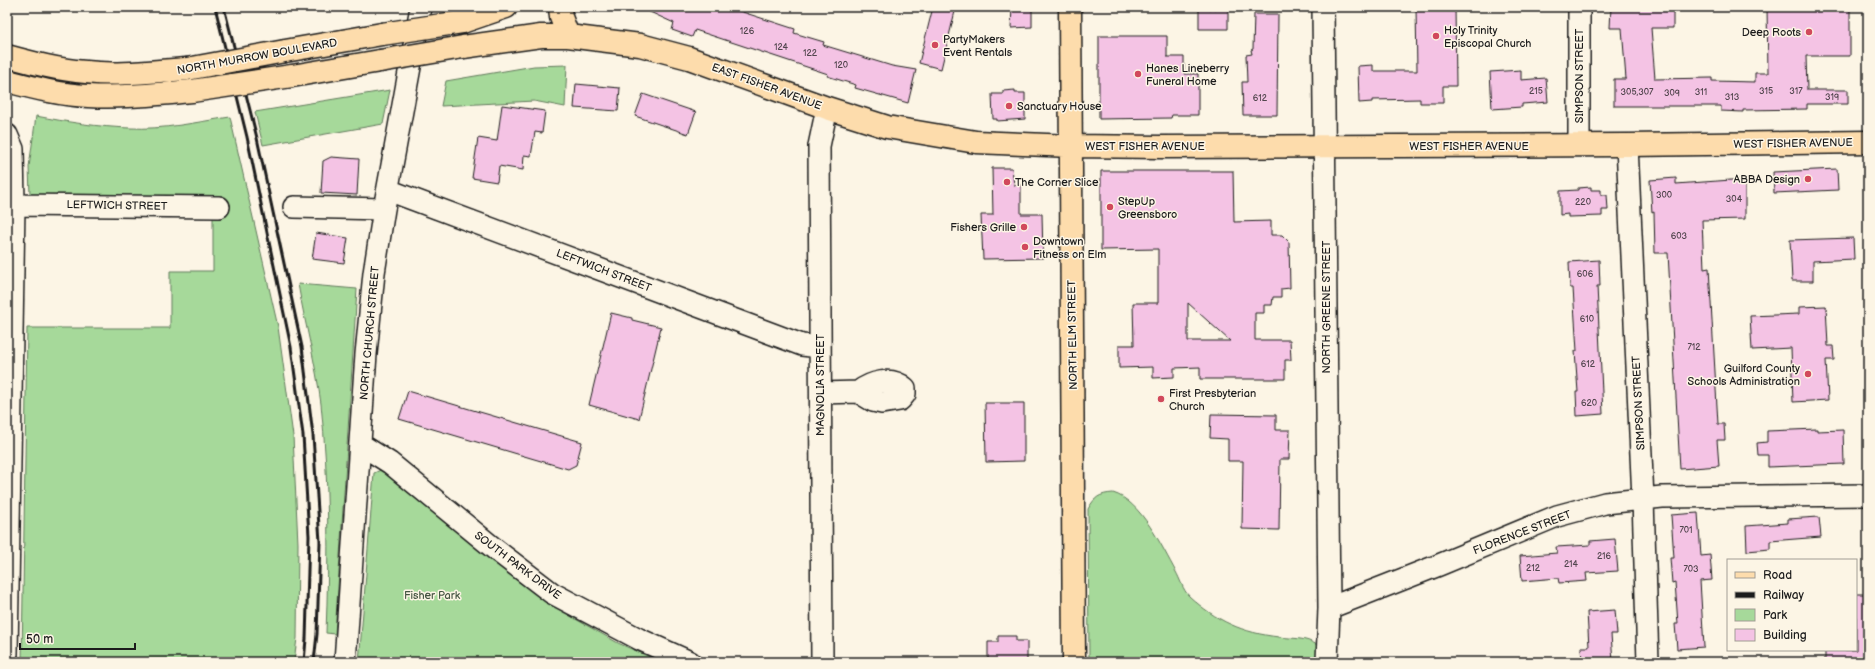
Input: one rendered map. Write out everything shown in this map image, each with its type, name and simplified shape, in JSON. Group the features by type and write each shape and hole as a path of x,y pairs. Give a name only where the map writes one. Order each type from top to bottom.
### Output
{"main road":[{"name":"NORTH MURROW BOULEVARD","path":"7,56 43,66 86,72 140,72 187,69 382,34 462,22 506,7"},
{"path":"560,7 561,17 568,36"},
{"name":"NORTH ELM STREET","path":"1070,7 1074,662"},
{"name":"EAST FISHER AVENUE","path":"463,47 541,36 568,36 615,40 689,58 827,108 887,127 976,142 1071,146"},
{"name":"NORTH MURROW BOULEVARD","path":"7,81 43,90 88,96 144,96 192,91 292,76 463,47"},
{"name":"WEST FISHER AVENUE","path":"1071,146 1627,145 1868,142"}],"street":[{"name":"NORTH CHURCH STREET","path":"345,662 360,444 374,273 421,7"},
{"name":"NORTH GREENE STREET","path":"1324,7 1329,608 1327,662"},
{"name":"SIMPSON STREET","path":"1579,7 1579,145"},
{"name":"MAGNOLIA STREET","path":"822,662 819,146 827,108"},
{"path":"7,135 13,149 14,205 7,654"},
{"name":"SIMPSON STREET","path":"1627,145 1643,499 1648,662"},
{"name":"LEFTWICH STREET","path":"294,207 386,199 802,344 820,347"},
{"name":"LEFTWICH STREET","path":"14,205 219,207"},
{"path":"821,393 858,392"},
{"name":"SOUTH PARK DRIVE","path":"360,444 390,463 496,550 552,593 639,639 690,662"},
{"name":"FLORENCE STREET","path":"1329,608 1439,566 1557,516 1605,503 1669,497 1868,495"}],"green space":[{"path":"567,65 565,107 534,101 441,106 446,81 534,66"},
{"path":"390,90 383,124 263,145 255,112"},
{"path":"36,116 94,125 142,128 180,125 230,117 278,327 293,436 298,544 297,638 294,662 22,662 27,328 170,328 170,271 213,271 213,216 227,216 220,196 30,195 29,167"},
{"path":"298,284 357,289 335,634 326,633 328,518 326,461 321,404"},
{"name":"Fisher Park","path":"383,469 391,473 549,604 618,643 661,662 359,662 374,473"},
{"path":"1113,493 1133,505 1142,515 1157,538 1185,591 1199,605 1220,619 1242,629 1266,635 1312,642 1317,645 1316,662 1089,662 1088,509 1098,497 1104,494"}],"building":[{"path":"639,7 727,7 795,29 794,33 824,42 823,45 892,66 916,70 908,103 855,88 856,85 827,76 828,74 695,30 692,37 672,30 674,23"},
{"name":"PartyMakers Event Rentals","path":"933,7 956,7 941,69 919,63"},
{"path":"1012,7 1032,7 1032,27 1011,28"},
{"name":"Holy Trinity Episcopal Church","path":"1416,7 1455,7 1456,86 1443,86 1443,103 1420,103 1420,99 1372,100 1372,102 1359,103 1358,66 1373,65 1373,71 1417,71"},
{"path":"1611,7 1673,7 1673,28 1651,28 1655,79 1712,78 1712,81 1755,82 1755,73 1768,73 1767,7 1850,7 1850,56 1806,56 1807,90 1848,90 1848,104 1807,104 1807,109 1743,110 1743,112 1721,111 1721,106 1614,106 1614,79 1626,79 1622,28 1610,28"},
{"path":"1199,9 1228,9 1228,29 1199,29"},
{"path":"1254,14 1278,14 1277,115 1243,115 1242,82 1247,82 1246,55 1252,54 1251,50 1253,49"},
{"path":"1099,36 1167,36 1167,57 1184,57 1184,74 1198,74 1198,115 1172,115 1171,118 1099,119"},
{"path":"1521,70 1521,80 1546,78 1548,102 1522,104 1522,107 1492,109 1490,72"},
{"path":"576,84 620,88 618,111 574,108"},
{"name":"Sanctuary House","path":"1015,90 1015,93 1025,93 1025,119 997,121 997,119 993,119 992,94 1003,94 1003,91"},
{"path":"643,94 696,112 688,134 635,116"},
{"path":"502,105 545,111 542,133 535,132 531,156 524,155 523,170 499,166 497,182 472,178 478,138 497,141"},
{"path":"331,157 359,159 357,195 321,193 323,161"},
{"path":"992,168 1012,168 1014,185 1021,185 1021,214 1042,214 1043,258 983,259 981,215 993,215"},
{"path":"1837,169 1838,190 1774,193 1773,172"},
{"path":"1101,171 1233,171 1234,222 1271,221 1271,235 1282,235 1289,242 1290,288 1281,289 1281,297 1273,297 1272,305 1264,305 1264,313 1255,313 1255,340 1290,340 1291,360 1285,360 1285,379 1200,379 1200,367 1174,368 1174,377 1153,378 1153,367 1119,368 1119,345 1134,345 1133,303 1158,303 1158,249 1101,250","holes":["1188,303 1230,341 1188,341"]},
{"path":"1676,178 1676,184 1745,179 1745,219 1702,220 1704,269 1709,268 1718,424 1724,424 1725,440 1717,440 1719,466 1680,469 1668,253 1655,253 1654,212 1652,213 1650,180"},
{"path":"1591,187 1591,190 1601,190 1601,195 1607,195 1608,210 1602,210 1602,216 1568,217 1568,214 1560,215 1560,191 1578,190 1578,188"},
{"path":"316,233 348,238 344,263 312,259"},
{"path":"1853,238 1854,259 1813,261 1813,281 1792,281 1790,240"},
{"path":"1599,260 1600,286 1597,286 1603,414 1577,416 1576,392 1578,392 1575,351 1577,351 1573,288 1570,288 1569,262"},
{"path":"1826,306 1828,346 1833,346 1834,360 1826,360 1828,400 1793,402 1791,348 1752,350 1750,316 1799,314 1799,307"},
{"path":"611,313 661,327 639,419 589,405"},
{"path":"408,391 582,442 576,465 568,469 399,419"},
{"path":"985,403 1024,403 1024,461 986,462"},
{"path":"1211,414 1276,415 1276,430 1290,430 1289,459 1280,459 1279,530 1242,529 1243,461 1228,461 1228,439 1210,438"},
{"path":"1817,429 1817,431 1843,430 1844,464 1768,467 1768,455 1758,455 1757,443 1767,442 1767,431"},
{"path":"1698,513 1701,556 1710,555 1712,580 1700,581 1704,647 1677,649 1675,624 1678,624 1675,582 1672,583 1670,558 1674,558 1671,515"},
{"path":"1819,517 1821,537 1770,541 1770,549 1747,551 1746,526 1788,523 1788,519"},
{"path":"1615,539 1618,571 1586,573 1587,581 1559,583 1558,578 1522,581 1520,556 1557,553 1556,547 1590,545 1590,541"},
{"path":"1857,594 1866,594 1868,662 1825,662 1825,651 1857,651"},
{"path":"1615,610 1617,634 1611,634 1613,662 1582,662 1581,647 1589,647 1587,612"},
{"path":"998,636 1016,636 1016,641 1027,641 1027,662 988,662 988,642 998,642"}],"railway":[{"path":"215,7 247,137 291,347 303,435 309,536 304,662"},
{"path":"224,7 257,138 302,347 313,435 320,542 317,634 314,662"}],"place":[{"name":"Deep Roots","path":"1809,32"},
{"name":"Holy Trinity Episcopal Church","path":"1436,36"},
{"name":"PartyMakers Event Rentals","path":"935,45"},
{"name":"Hanes Lineberry Funeral Home","path":"1138,74"},
{"name":"Sanctuary House","path":"1009,106"},
{"name":"ABBA Design","path":"1808,179"},
{"name":"The Corner Slice","path":"1007,182"},
{"name":"StepUp Greensboro","path":"1110,207"},
{"name":"Fishers Grille","path":"1024,227"},
{"name":"Downtown Fitness on Elm","path":"1025,247"},
{"name":"Guilford County Schools Administration","path":"1808,374"},
{"name":"First Presbyterian Church","path":"1161,399"}]}
